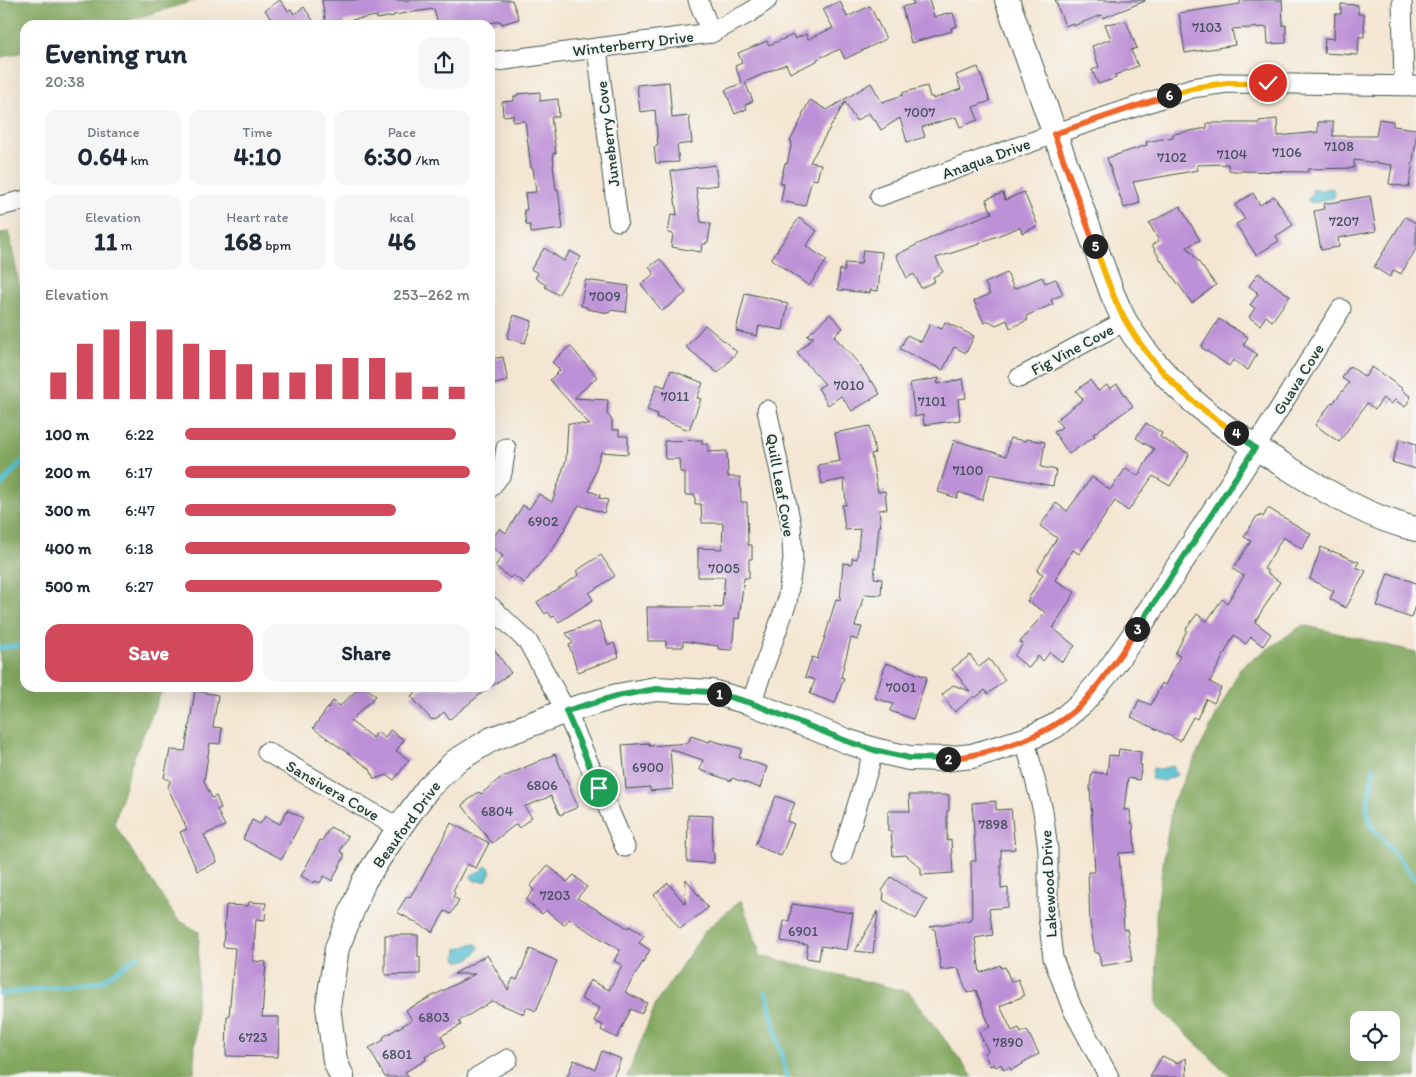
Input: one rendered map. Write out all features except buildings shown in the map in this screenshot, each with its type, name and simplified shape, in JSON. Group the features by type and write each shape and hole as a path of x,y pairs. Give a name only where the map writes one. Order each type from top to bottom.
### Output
{"street":[{"path":"698,0 711,33"},
{"name":"Winterberry Drive","path":"495,61 711,33 749,13 767,0"},
{"path":"1007,0 1112,293 1125,321 1151,357 1191,400 1255,448 1333,495 1364,510 1406,527 1416,529"},
{"path":"1402,0 1410,85"},
{"name":"Juneberry Cove","path":"597,48 618,221"},
{"name":"Anaqua Drive","path":"880,196 1054,134 1192,88 1227,83 1410,85"},
{"path":"0,206 20,201"},
{"name":"Guava Cove","path":"1255,448 1341,310"},
{"name":"Fig Vine Cove","path":"1019,378 1125,321"},
{"name":"Quill Leaf Cove","path":"751,703 787,602 793,559 791,524 767,410"},
{"path":"495,482 502,473 506,448"},
{"name":"Beauford Drive","path":"342,1077 335,1061 328,1006 338,948 364,881 428,788 456,761 492,739 566,711 617,696 656,689 712,692 751,703 849,742 909,758 944,760 972,756 1025,740 1055,726 1083,702 1108,672 1255,448"},
{"path":"495,611 528,642 566,711 624,847"},
{"name":"Lakewood Drive","path":"1025,740 1043,810 1048,850 1048,916 1053,958 1072,1008 1109,1077"},
{"path":"842,855 874,750"},
{"name":"Sansivera Cove","path":"267,752 399,828"},
{"path":"477,1077 508,1059"}],"green space":[{"path":"0,0 197,0 130,20 20,20 20,52 0,58"},
{"path":"9,232 20,289 20,692 161,692 131,764 114,824 177,919 199,932 194,1072 165,1077 0,1077 0,233"},
{"path":"1303,625 1416,652 1416,1077 1231,1077 1157,1006 1156,913 1172,803 1241,667"},
{"path":"741,900 761,956 909,992 973,1077 627,1077 656,1003 706,930"}],"water":[{"path":"1332,188 1334,198 1315,203 1309,202 1308,198 1312,194 1313,189"},
{"path":"1173,766 1177,775 1164,781 1151,779 1153,768 1160,769"},
{"path":"485,866 490,868 491,871 486,881 475,881 472,879 471,875 480,871"},
{"path":"471,944 479,946 477,952 468,959 458,961 456,959 457,949"}],"waterway":[{"path":"0,486 20,464"},
{"path":"0,648 20,646"},
{"path":"1374,768 1367,807 1370,824 1416,880"},
{"path":"0,994 101,982 138,956"},
{"path":"766,992 787,1077"}],"route":[{"path":"599,788 566,711 617,696 656,689 712,692 751,703 874,750 909,758 944,760 972,756 1025,740 1055,726 1083,702 1108,672 1132,638 1255,448 1191,400 1166,375 1125,321 1112,293 1054,134 1192,88 1227,83 1268,83"}]}
